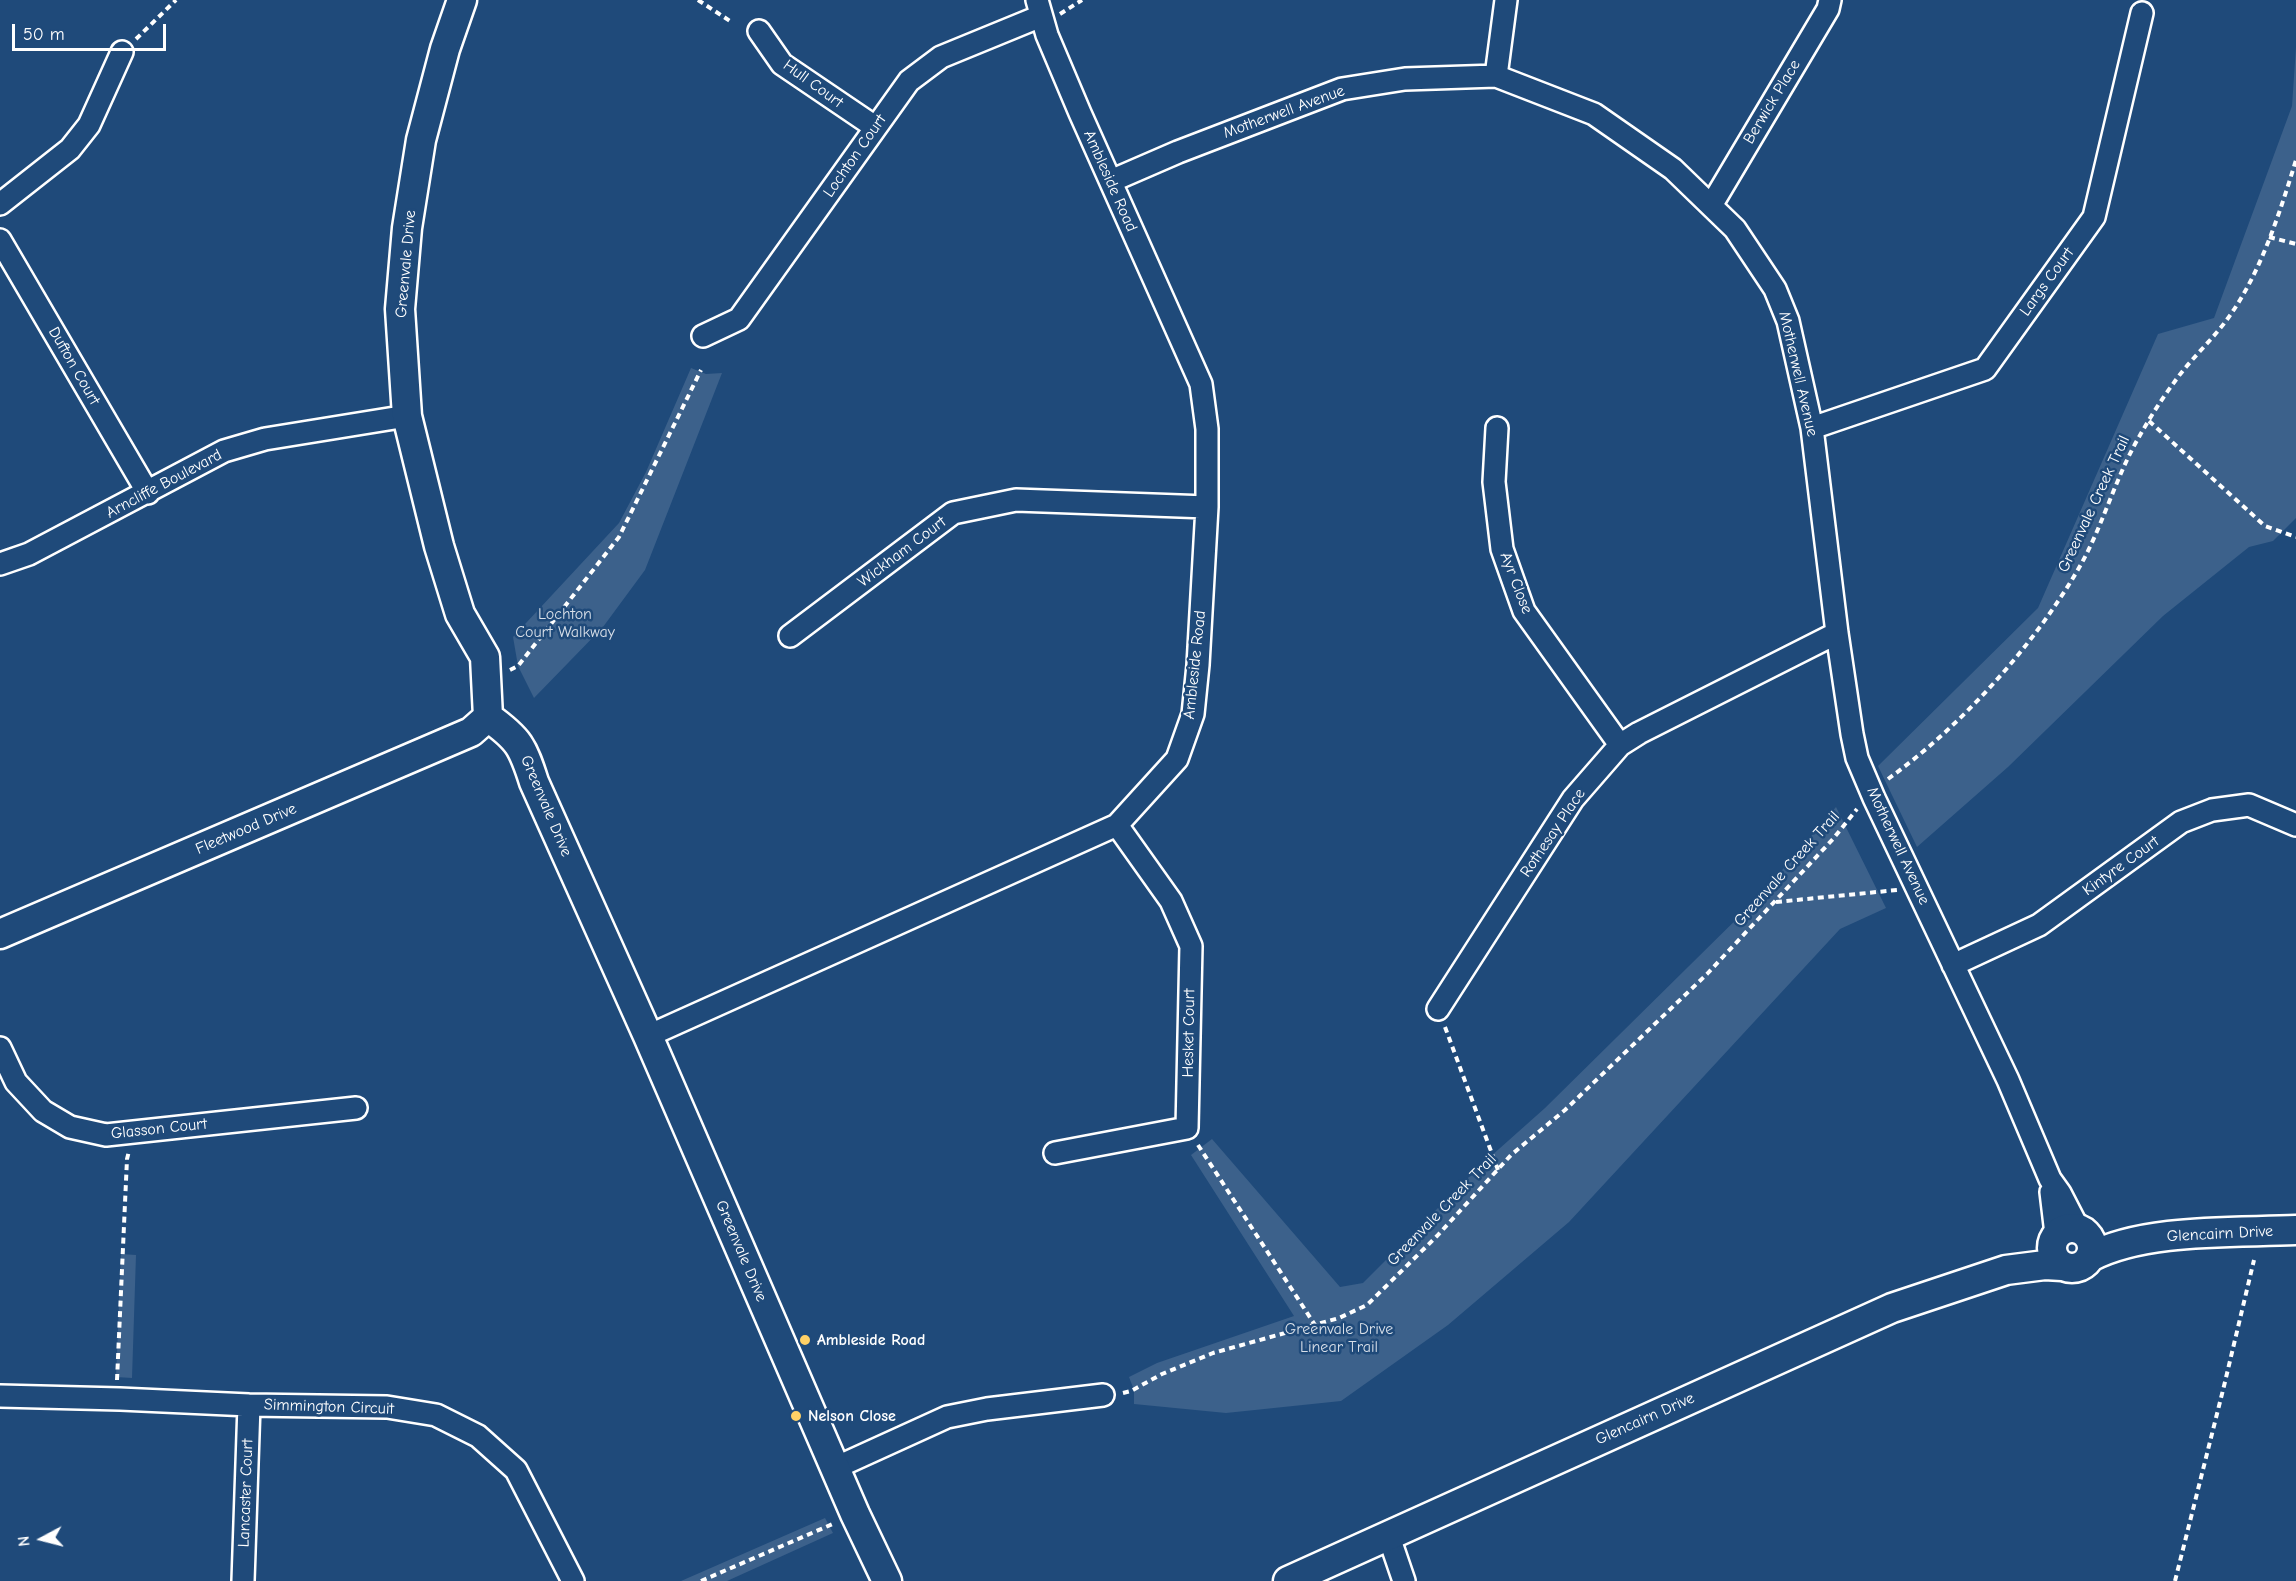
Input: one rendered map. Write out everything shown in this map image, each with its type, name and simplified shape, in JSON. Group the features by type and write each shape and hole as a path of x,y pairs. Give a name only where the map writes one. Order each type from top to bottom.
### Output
{"street":[{"name":"Greenvale Drive","path":"462,0 446,49 422,140 407,228 400,309 407,416 439,546 460,614 485,657 488,717 509,732 524,751 534,782 648,1036 855,1514 887,1581"},
{"path":"1496,76 1506,0"},
{"name":"Berwick Place","path":"1712,204 1828,9 1830,0"},
{"name":"Lochton Court","path":"703,336 739,319 909,81 941,57 1044,11"},
{"name":"Ambleside Road","path":"648,1036 1117,825 1177,759 1193,714 1198,665 1207,507 1207,429 1200,384 1080,113 1044,11"},
{"name":"Largs Court","path":"1812,428 1985,369 2094,217 2142,13"},
{"name":"Hull Court","path":"759,31 782,64 875,127"},
{"path":"0,204 70,149 89,125 122,52"},
{"name":"Motherwell Avenue","path":"1111,181 1178,152 1342,89 1405,78 1496,76 1594,114 1673,169 1712,204 1735,229 1775,289 1788,321 1812,428 1837,633 1857,758 2008,1080 2050,1179 2071,1243"},
{"name":"Dufton Court","path":"0,240 148,493"},
{"name":"Arncliffe Boulevard","path":"0,564 29,554 224,451 255,442 407,416"},
{"name":"Ayr Close","path":"1497,428 1494,482 1502,549 1524,611 1620,745"},
{"name":"Wickham Court","path":"790,636 953,513 1016,500 1207,507"},
{"name":"Rothesay Place","path":"1438,1009 1574,799 1620,745 1639,733 1837,633"},
{"name":"Fleetwood Drive","path":"0,934 471,732 488,717"},
{"name":"Kintyre Court","path":"1953,965 2039,925 2181,822 2212,810 2249,805 2296,825"},
{"name":"Hesket Court","path":"1117,825 1171,901 1191,946 1187,1128"},
{"name":"Glasson Court","path":"0,1048 16,1082 43,1111 70,1127 106,1136 356,1107"},
{"path":"1055,1153 1187,1128"},
{"name":"Glencairn Drive","path":"1288,1581 1892,1308 2006,1270 2045,1265 2071,1243 2107,1249 2145,1240 2296,1230"},
{"path":"835,1468 947,1417 987,1409 1103,1395"},
{"name":"Simmington Circuit","path":"0,1396 249,1405 387,1407 436,1415 478,1436 516,1470 573,1581"},
{"name":"Lancaster Court","path":"243,1581 249,1405"},
{"path":"1388,1534 1404,1581"}],"path":[{"path":"122,52 176,0"},
{"path":"698,0 730,21"},
{"path":"1044,11 1082,0"},
{"name":"Greenvale Creek Trail","path":"1103,1395 1131,1391 1162,1374 1213,1353 1339,1318 1367,1305 1437,1236 1511,1155 1565,1110 1707,974 1833,839 1872,792 1949,730 1976,703 2042,625 2077,572 2138,438 2173,383 2231,314 2251,278 2282,208 2296,160"},
{"path":"2269,237 2296,244"},
{"path":"503,672 518,666 619,537 701,370"},
{"path":"2149,421 2265,526 2296,537"},
{"path":"1775,902 1917,887"},
{"path":"1438,1009 1498,1170"},
{"path":"1187,1128 1315,1325"},
{"path":"120,1399 117,1378 127,1159 135,1132"},
{"path":"2175,1581 2254,1260"},
{"path":"701,1581 855,1514"}],"green space":[{"path":"2296,47 2296,518 2273,541 2249,547 2163,616 2008,767 1917,847 1878,766 2038,608 2158,334 2214,318 2292,106"},
{"name":"Lochton Court Walkway","path":"691,368 706,374 722,373 645,570 603,627 534,698 518,666 513,637 619,523 646,472"},
{"name":"Greenvale Drive Linear Trail","path":"1836,807 1886,908 1840,929 1569,1222 1448,1325 1341,1401 1226,1413 1134,1404 1134,1390 1129,1377 1157,1363 1294,1316 1191,1155 1212,1139 1340,1287 1363,1283 1481,1165 1545,1108 1760,896"},
{"path":"121,1254 136,1255 132,1378 116,1377"},
{"path":"825,1518 833,1533 727,1581 681,1581"}],"place":[{"name":"Ambleside Road","path":"805,1340"},
{"name":"Nelson Close","path":"796,1416"}]}
